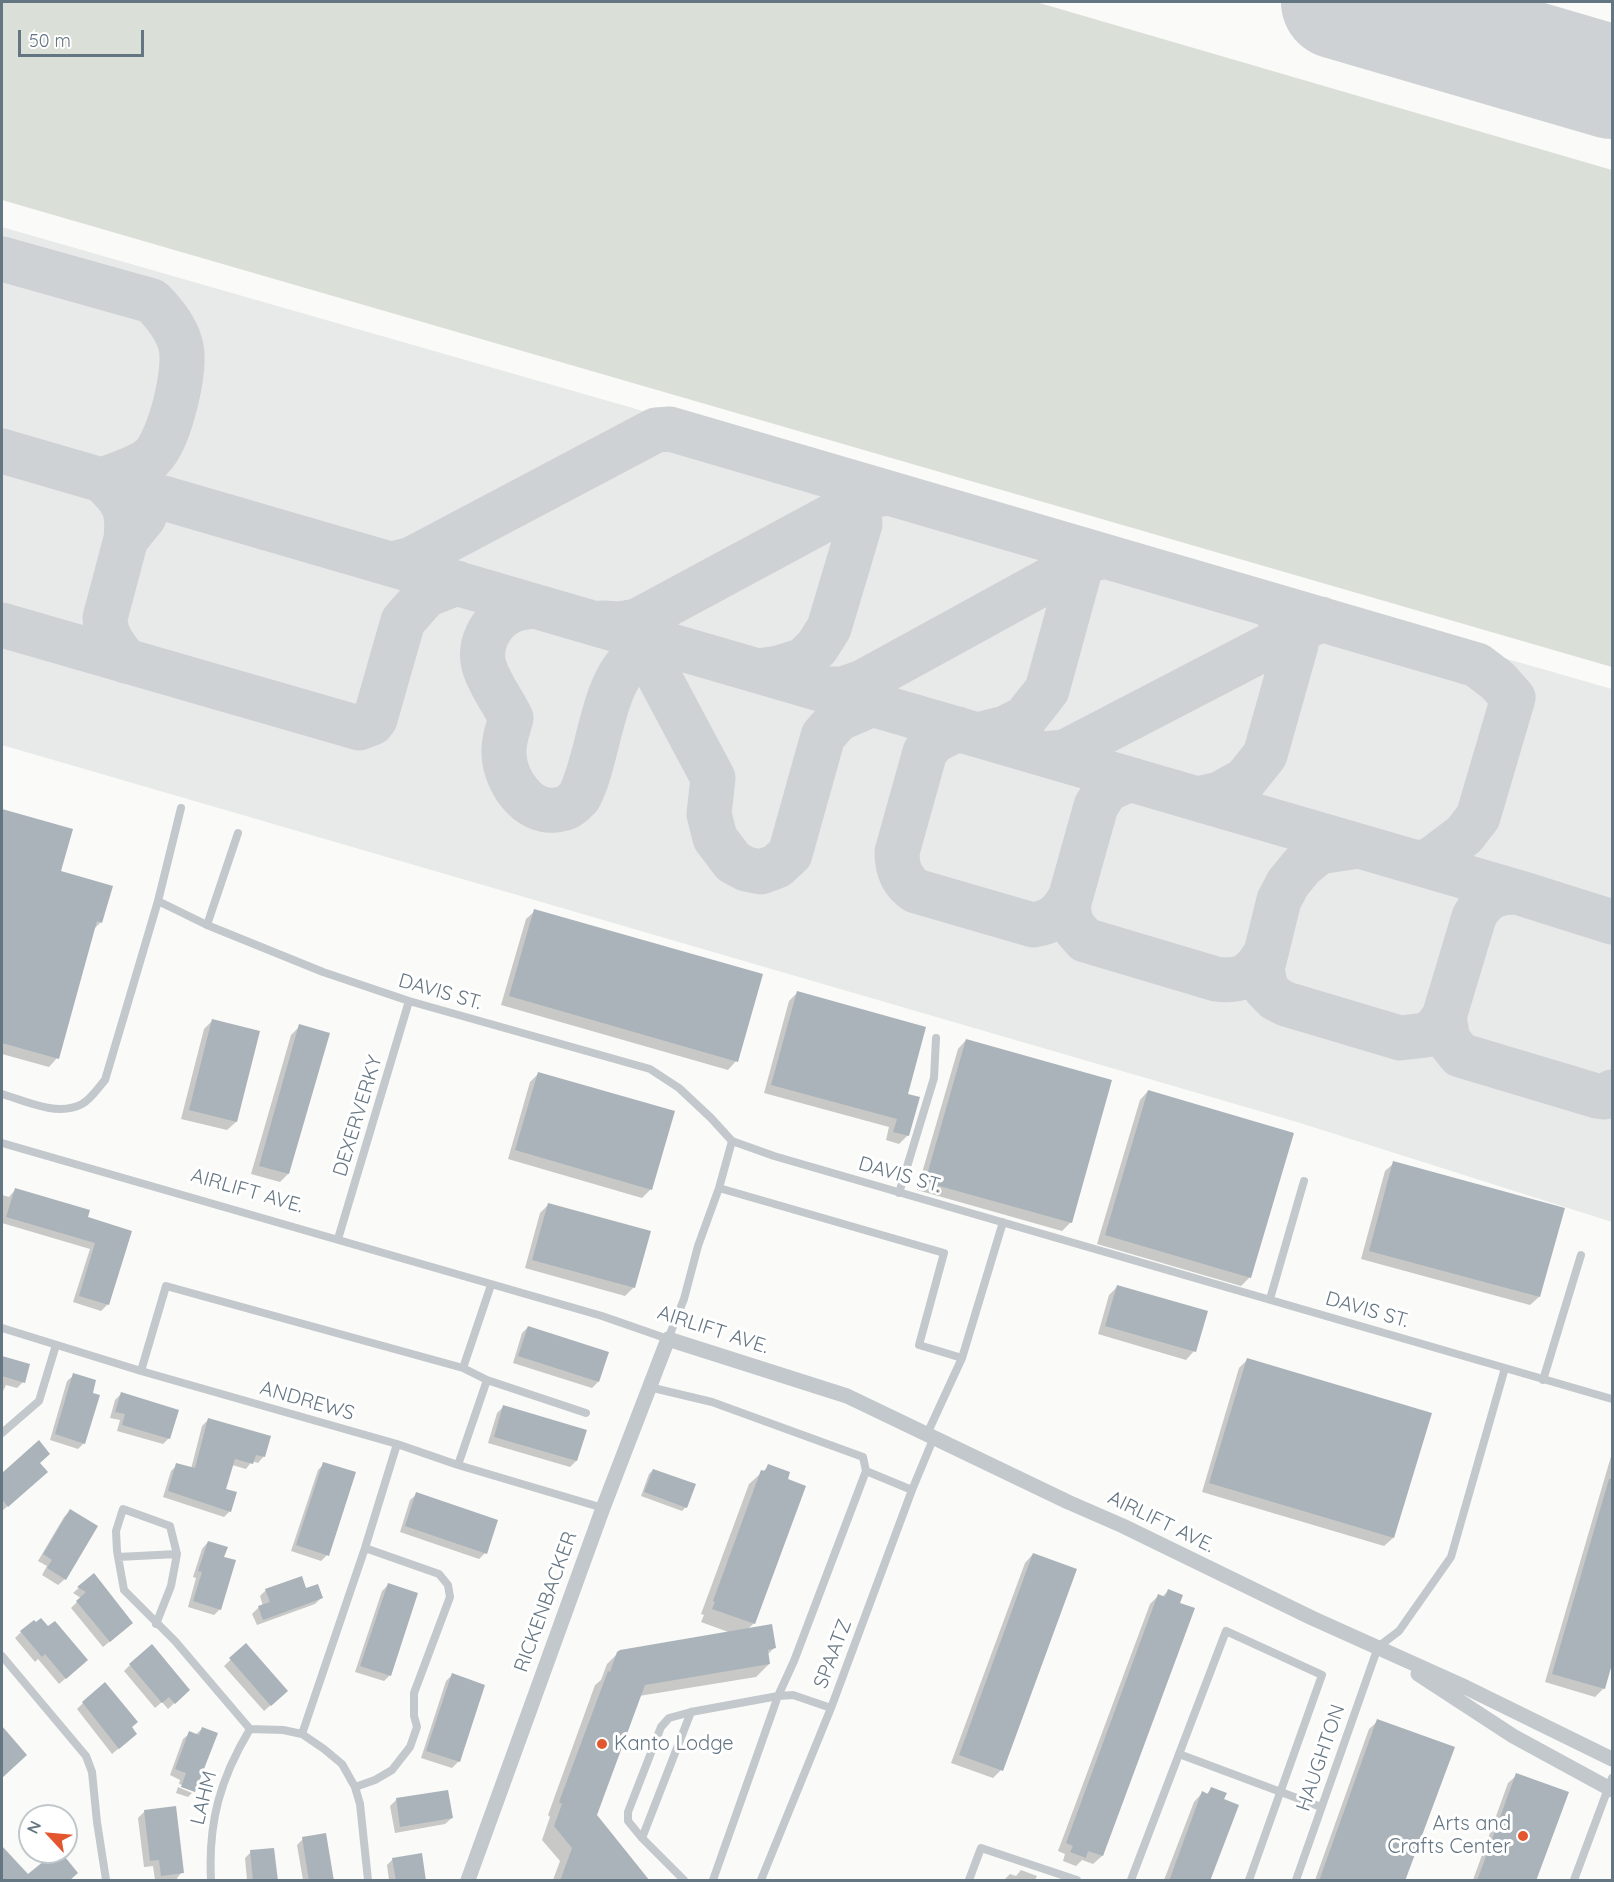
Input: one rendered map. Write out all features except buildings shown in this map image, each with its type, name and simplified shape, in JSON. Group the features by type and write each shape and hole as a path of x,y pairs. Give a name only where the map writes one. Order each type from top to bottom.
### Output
{"street":[{"name":"RICKENBACKER","path":"468,1881 603,1508 668,1339"},
{"name":"AIRLIFT AVE.","path":"668,1339 848,1396 1312,1618 1461,1685 1612,1759"},
{"name":"AIRLIFT AVE.","path":"1378,1647 1513,1736 1611,1785"}],"lane":[{"path":"2,1094 48,1107 64,1108 81,1105 105,1080 158,901 181,808"},
{"path":"207,926 238,833"},
{"name":"DAVIS ST.","path":"158,901 207,926 323,972 409,1001 651,1069 679,1088 732,1141 774,1156 1612,1399"},
{"name":"DEXERVERKY","path":"338,1239 409,1001"},
{"path":"899,1192 934,1078 936,1038"},
{"path":"668,1339 684,1299 732,1141"},
{"name":"AIRLIFT AVE.","path":"2,1143 602,1316 668,1339"},
{"path":"1270,1299 1304,1181"},
{"path":"719,1188 944,1253 919,1345 962,1358"},
{"name":"SPAATZ","path":"761,1881 831,1708 962,1358 1003,1222"},
{"path":"1543,1380 1581,1255"},
{"path":"463,1368 491,1285"},
{"path":"141,1371 166,1286 463,1368 487,1380 586,1413"},
{"name":"ANDREWS","path":"2,1328 141,1371 397,1444 458,1465 603,1508"},
{"path":"2,1433 39,1401 56,1346"},
{"path":"1378,1647 1399,1631 1451,1557 1505,1368"},
{"path":"458,1465 487,1380"},
{"path":"649,1388 712,1402 863,1457 866,1471 794,1661 778,1696 713,1881"},
{"path":"302,1734 365,1548 397,1444"},
{"path":"866,1471 912,1490"},
{"path":"156,1624 171,1586 177,1554 171,1526 123,1509 116,1531 124,1590 156,1624 175,1641 250,1730 283,1730 302,1734 342,1764 355,1787 360,1804 368,1881"},
{"path":"355,1787 393,1770 410,1747 417,1727 414,1716 414,1693 450,1598 448,1585 439,1574 365,1548"},
{"path":"118,1557 177,1554"},
{"path":"1131,1881 1226,1631 1322,1675 1249,1881"},
{"name":"HAUGHTON","path":"1296,1881 1378,1647"},
{"path":"2,1656 86,1756 92,1772 106,1881"},
{"path":"684,1881 628,1821 628,1812 661,1727 669,1718 691,1712 778,1696 793,1695 831,1708"},
{"path":"642,1838 691,1712"},
{"name":"LAHM","path":"211,1881 211,1834 224,1780 234,1756 250,1730"},
{"path":"1179,1754 1322,1807"},
{"path":"1574,1881 1611,1785"},
{"path":"969,1881 981,1848 1077,1881"}],"shaded area":[{"path":"2,2 1036,2 1612,170 1612,667 2,200"},
{"path":"2,227 1612,689 1612,1222 1297,1122 2,745"}],"taxiway":[{"path":"2,259 152,301 169,320 178,337 182,368 176,402 159,448 142,464 102,480 120,500 126,513 126,539"},
{"path":"392,564 412,559 656,430 670,429 1477,665 1498,681 1513,698 1478,817 1464,835 1427,863 1415,862"},
{"path":"2,451 1517,892 1612,922"},
{"path":"758,671 779,668 804,660 817,647 829,628 860,524 855,504 842,482"},
{"path":"602,623 620,624 637,621 867,497 887,493"},
{"path":"126,661 109,636 105,618 126,539 144,517"},
{"path":"978,735 1005,728 1025,718 1047,690 1078,577 1069,556 1061,549"},
{"path":"821,689 843,689 863,682 1078,564 1103,556"},
{"path":"2,625 359,728 372,723 375,719 403,621 426,595 457,583"},
{"path":"534,606 511,611 497,621 484,643 483,660 490,682 511,718 504,749 508,774 527,801 545,810 566,808 579,797 586,782 607,704 622,671 637,656 667,645"},
{"path":"1198,799 1220,794 1245,780 1265,755 1296,645 1290,627 1278,615"},
{"path":"1044,754 1065,752 1321,619"},
{"path":"627,633 647,654 713,778 709,814 715,838 733,862 746,869 761,872 777,866 790,854 823,736 838,719 868,706"},
{"path":"958,729 934,741 925,752 897,852 899,870 904,879 916,891 1033,925 1054,917 1069,900"},
{"path":"1133,780 1106,790 1096,806 1068,906 1071,924 1085,940 1216,979 1238,979 1254,969 1264,956"},
{"path":"1358,846 1319,852 1302,866 1288,883 1279,900 1262,969 1266,989 1276,999 1286,1004 1400,1038 1426,1035 1435,1029 1444,1017"},
{"path":"1517,892 1491,897 1486,900 1474,917 1444,1017 1448,1040 1460,1055 1597,1096 1604,1097 1612,1092"}],"runway":[{"path":"1338,2 1612,82"}],"place":[{"name":"Kanto Lodge","path":"602,1744"},
{"name":"Arts and Crafts Center","path":"1523,1836"}]}
